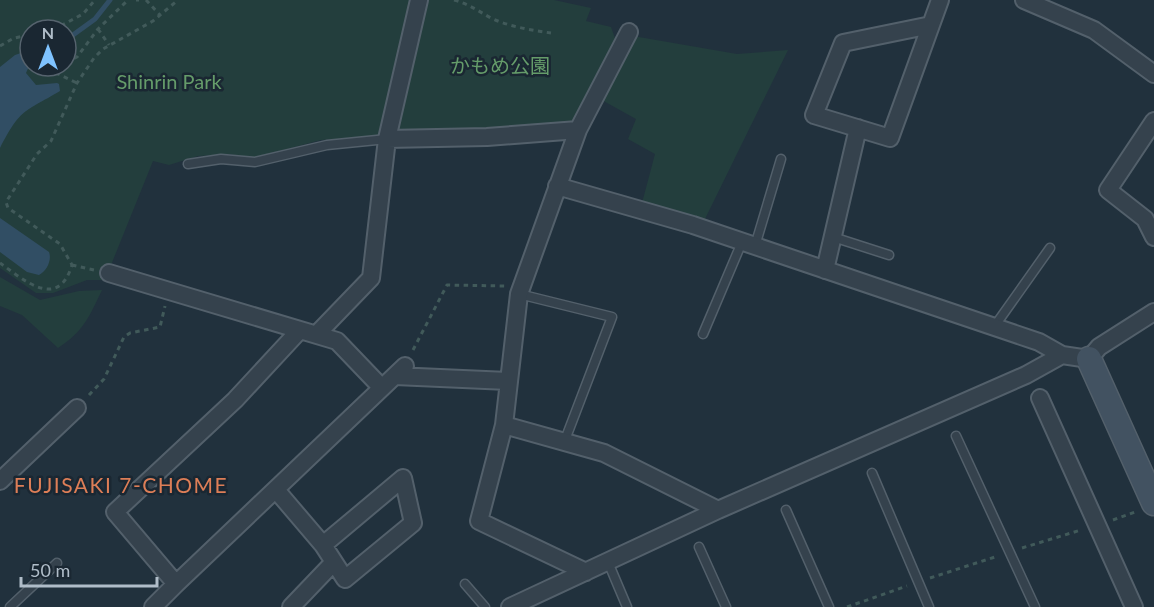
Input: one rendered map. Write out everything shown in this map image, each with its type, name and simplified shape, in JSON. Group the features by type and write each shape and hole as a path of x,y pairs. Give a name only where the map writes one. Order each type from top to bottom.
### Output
{"street":[{"path":"317,334 371,278 387,139 419,0"},
{"path":"931,25 843,43 814,115 890,138 931,25 940,0"},
{"path":"1024,0 1094,30 1154,74"},
{"path":"586,572 479,521 504,425 521,290 578,130 629,32"},
{"path":"1154,121 1108,190 1145,219 1154,237"},
{"path":"825,270 858,128"},
{"path":"387,139 487,137 578,130"},
{"path":"557,186 749,244 1039,342 1062,355 1089,359"},
{"path":"109,273 337,341 382,388"},
{"path":"1089,359 1099,347 1154,312"},
{"path":"176,584 115,512 235,400 299,331"},
{"path":"510,607 718,510 1026,375 1062,355"},
{"path":"1089,359 1154,503"},
{"path":"153,607 400,371 508,381"},
{"path":"1040,398 1134,607"},
{"path":"0,481 77,408"},
{"path":"504,425 565,440 604,453 718,510"},
{"path":"277,491 323,545 345,579 413,523 403,478 323,545"},
{"path":"291,607 334,562"}],"lane":[{"path":"188,164 221,159 255,162 327,145 387,139"},
{"path":"703,334 749,244 781,159"},
{"path":"833,237 889,255"},
{"path":"994,327 1050,248"},
{"path":"521,290 612,316 565,440"},
{"path":"956,436 1035,607"},
{"path":"872,473 929,607"},
{"path":"786,510 829,607"},
{"path":"699,547 726,607"},
{"path":"608,562 627,607"},
{"path":"10,607 57,563"},
{"path":"465,584 484,607"}],"path":[{"path":"76,18 83,14 95,0"},
{"path":"78,55 84,51 98,29 128,0"},
{"path":"146,0 160,15"},
{"path":"109,273 72,265 60,244 8,208 6,202 37,154 51,141 77,83 94,57 109,45 160,15 178,0"},
{"path":"454,0 470,4 491,18 519,27 551,33"},
{"path":"98,29 109,45"},
{"path":"0,46 18,37"},
{"path":"70,78 77,83"},
{"path":"0,263 41,289 54,289 66,282 72,265"},
{"path":"400,371 447,285 521,290"},
{"path":"77,408 104,379 124,338 130,333 160,327 168,290"}],"green space":[{"name":"Shinrin Park","path":"0,0 412,0 382,131 376,137 321,140 253,158 229,154 198,156 169,165 153,161 105,280 87,280 53,293 36,293 0,268"},
{"name":"かもめ公園","path":"426,0 554,0 591,8 586,21 611,27 617,44 575,122 488,131 402,131 396,127"},
{"path":"633,36 737,54 788,50 704,221 642,203 655,154 628,139 636,119 600,99"},
{"path":"0,277 40,300 79,291 102,290 80,329 58,348 22,315 0,306"}],"water":[{"path":"18,54 18,78 30,78 36,85 57,83 60,91 30,108 18,118 0,148 0,67"},
{"path":"0,218 49,252 49,262 42,273 39,275 27,272 0,252"}],"waterway":[{"path":"78,31 95,19 110,0"}],"district":[{"name":"FUJISAKI 7-CHOME","path":"121,484"}]}
